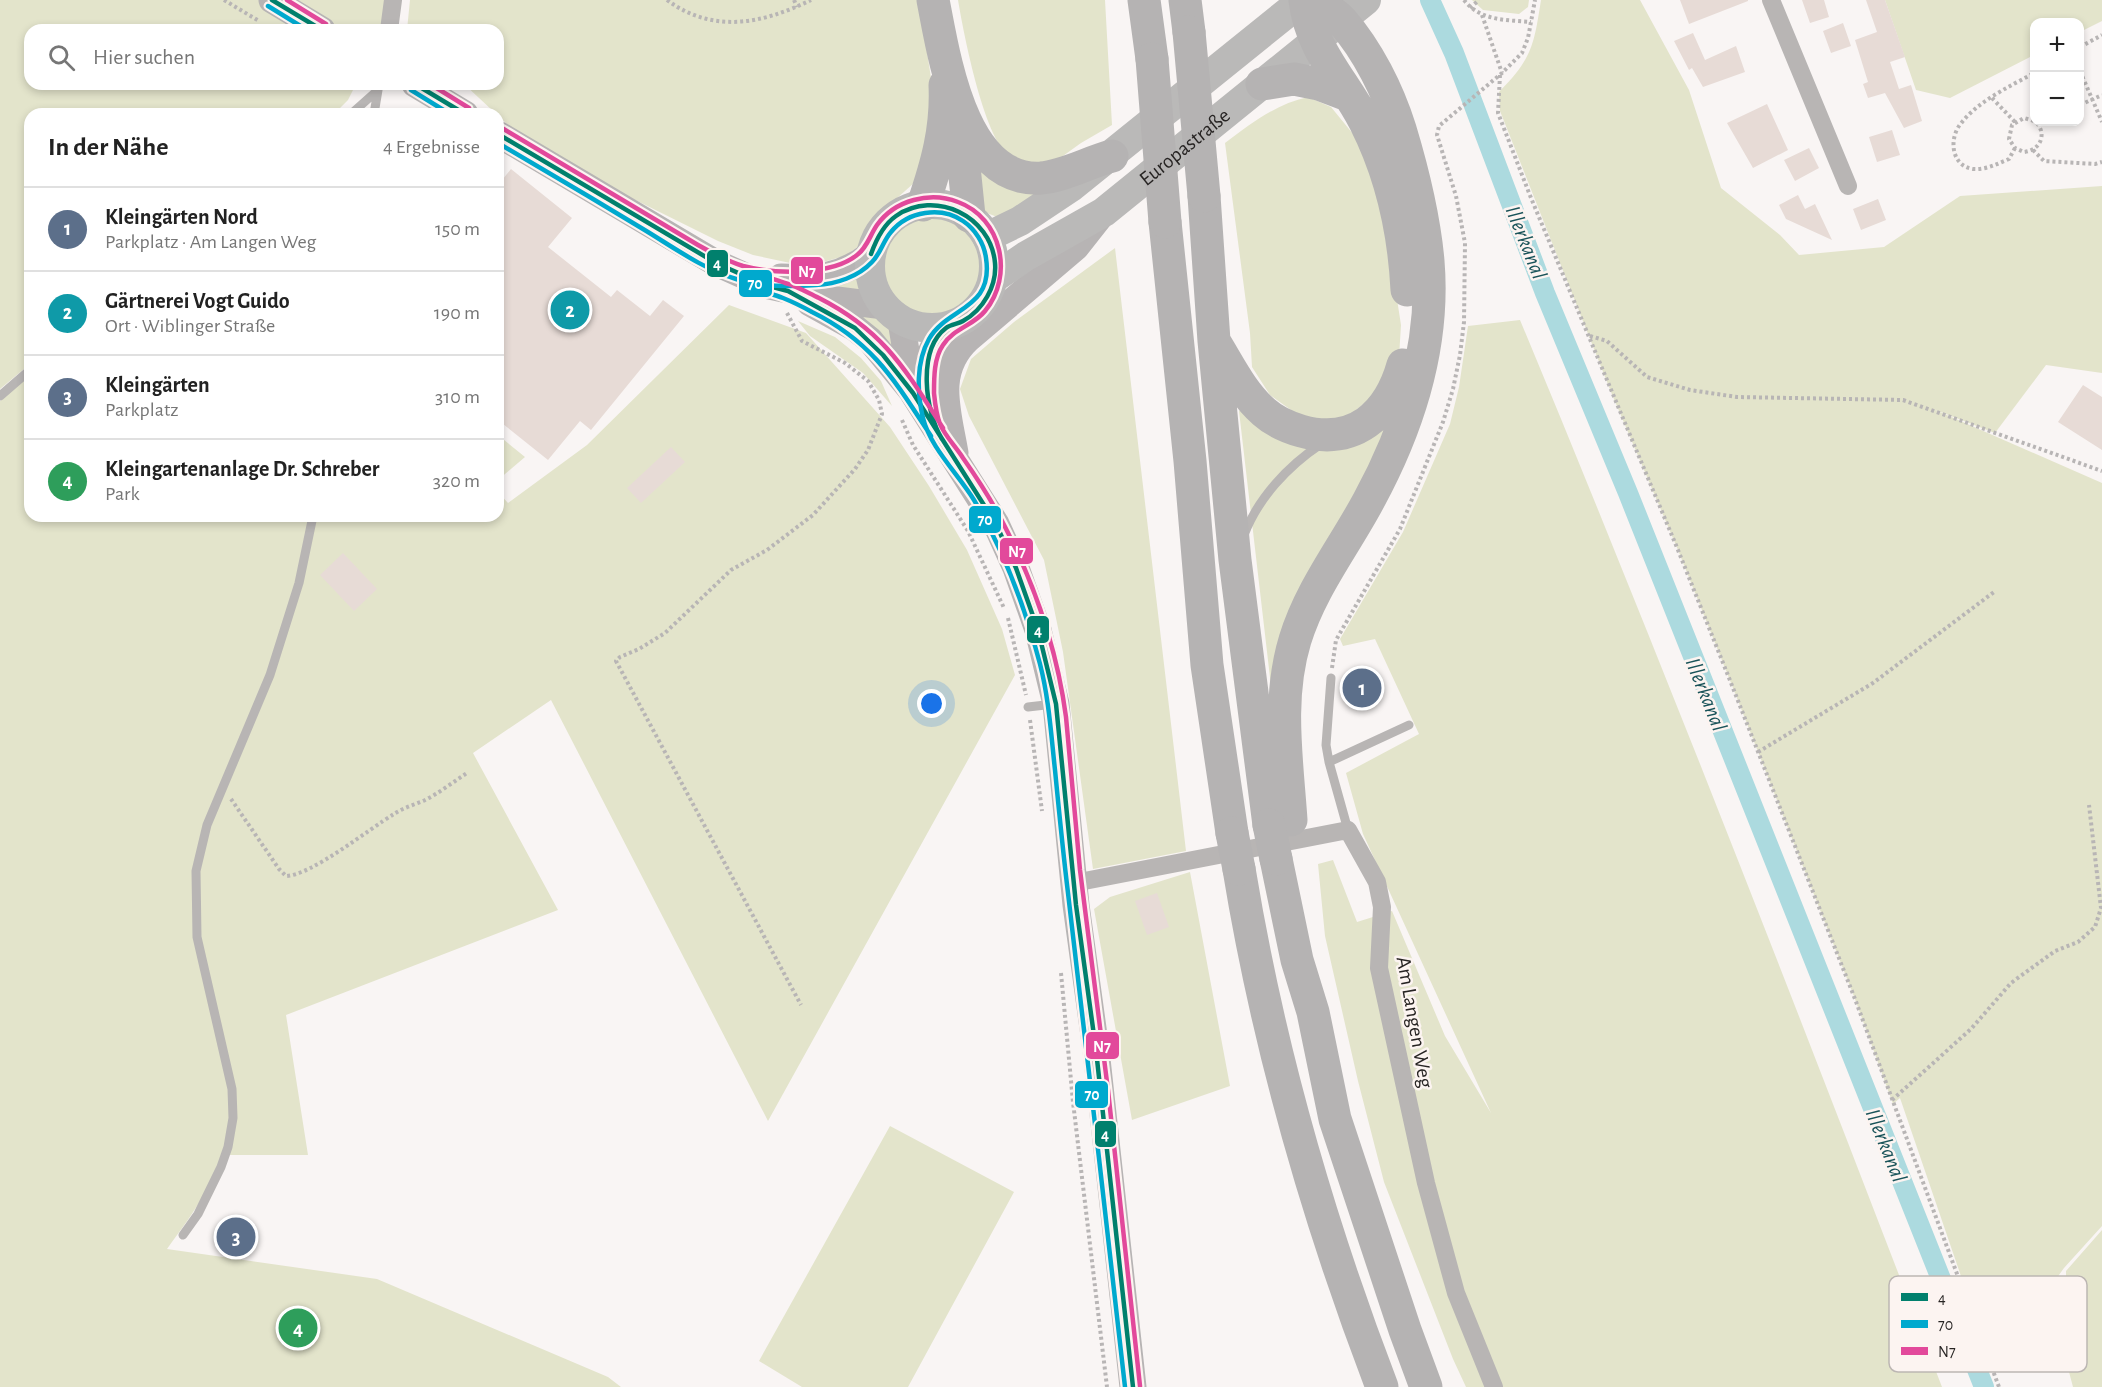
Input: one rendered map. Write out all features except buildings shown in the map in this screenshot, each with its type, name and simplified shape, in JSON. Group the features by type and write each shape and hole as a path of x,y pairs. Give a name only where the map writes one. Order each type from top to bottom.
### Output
{"highway":[{"path":"933,0 943,51 958,104 978,226"},
{"path":"1144,0 1152,59 1207,665 1232,833 1269,1023 1321,1217 1382,1387"},
{"path":"1185,0 1204,196 1214,340 1234,560 1286,857 1297,960 1313,1012 1335,1119 1426,1387"},
{"path":"1214,340 1247,395 1266,414 1289,427 1309,433 1338,434 1363,425 1381,411 1389,399 1405,358 1408,330 1406,261 1390,181 1364,119 1315,41 1307,17 1305,0 1321,6 1353,10 1368,59 1395,114 1421,209 1428,262 1429,300 1423,359 1412,399 1393,451 1369,501 1321,579 1306,610 1295,641 1283,714 1280,823"},
{"path":"923,205 937,165 944,132 943,51"},
{"path":"1262,84 1294,79 1319,84 1348,95"},
{"path":"958,104 970,131 987,153 999,165 1018,175 1040,178 1063,174 1088,162 1112,156"}],"main road":[{"name":"Europastraße","path":"978,226 1020,221 1047,204 1112,156 1305,0"},
{"name":"Europastraße","path":"994,278 1026,256 1104,212 1353,10"},
{"path":"269,12 304,24"},
{"path":"425,90 455,108"},
{"path":"504,138 716,263 765,285 786,307 855,328 883,355 913,393 996,524 1016,568 1038,630 1056,704 1074,883 1097,1062 1132,1387"},
{"path":"939,204 955,208 978,226 993,250 994,278 988,295 964,320 947,327 932,329 916,327 893,313 874,291 870,273 871,254 884,227 895,216 908,209 939,204"},
{"path":"956,460 945,380 955,353 968,339 1076,247 1104,212"},
{"path":"741,274 820,277 847,270 871,254"},
{"path":"786,307 829,299 893,313"},
{"path":"893,313 913,393"},
{"path":"933,427 927,378 928,361 934,343 947,327"}],"street":[{"path":"390,24 393,0"},
{"path":"1771,0 1848,186"},
{"path":"1074,883 1348,830"},
{"name":"Am Langen Weg","path":"1348,830 1377,882 1382,907 1379,968 1426,1183 1456,1293 1494,1387"}],"lane":[{"path":"357,108 376,90"},
{"path":"375,108 378,90"},
{"path":"0,396 24,375"},
{"path":"1234,560 1250,519 1268,492 1289,468 1338,434"},
{"path":"183,1235 198,1214 221,1167 228,1147 232,1118 232,1089 197,937 196,871 207,825 270,675 299,583 312,522"},
{"path":"1331,678 1326,735 1329,762 1348,830"},
{"path":"1028,707 1056,704"},
{"path":"1329,762 1409,726"}],"path":[{"path":"224,0 269,12"},
{"path":"667,0 681,10 710,21 750,21 780,15 811,0"},
{"path":"794,0 797,7"},
{"path":"1464,0 1470,8 1482,15 1531,22"},
{"path":"1470,8 1479,0"},
{"path":"1456,196 1437,135 1439,126 1522,53 1528,38 1535,0"},
{"path":"1482,15 1499,75 1498,113 1531,198 1682,560 1758,752 1855,999 1958,1276"},
{"path":"2084,44 2102,35"},
{"path":"2079,72 2102,122"},
{"path":"2014,148 2009,159 1988,168 1971,169 1957,159 1952,144 1958,127 1972,112 2030,75"},
{"path":"2084,103 2102,95"},
{"path":"1992,98 2015,122"},
{"path":"2030,120 2024,118 2012,125 2008,135 2014,148 2024,152 2033,150 2041,142 2042,131 2039,126"},
{"path":"2033,150 2044,161 2095,164 2102,162"},
{"path":"786,307 802,341 845,363 868,381 879,400 882,414 868,450 855,469 813,515 767,550 731,570 665,633 616,661 801,1005"},
{"path":"1589,336 1607,341 1647,377 1690,390 1737,397 1904,400 2102,471"},
{"path":"901,418 912,445 968,531 1007,613 1028,707 1042,816"},
{"path":"1758,752 1873,683 1994,592"},
{"path":"223,788 279,869 286,876 297,876 394,813 411,804 424,801 467,773"},
{"path":"2089,805 2101,908 2095,927"},
{"path":"1892,1100 1971,1029 2011,983 2055,951 2078,942 2102,919"},
{"path":"1060,967 1073,1102 1107,1387"},
{"path":"1993,1372 1999,1387"}],"green space":[{"path":"0,0 386,0 382,24 24,24 24,90 353,90 348,100 340,108 24,108 24,369 0,389"},
{"path":"410,0 919,0 933,91 931,128 914,183 869,223 859,246 845,256 823,262 795,264 753,255 718,241 593,179 508,125 504,121 504,108 490,108 470,90 504,90 504,24 408,24"},
{"path":"958,0 1105,0 1112,125 1081,143 1049,166 1013,159 1003,150 993,133 985,111 970,60"},
{"path":"1472,0 1529,0 1528,7 1519,14 1483,10"},
{"path":"1541,0 1640,0 1689,90 1721,188 1780,235 1799,255 1884,247 1960,196 2102,186 2102,373 2046,365 1995,433 1933,409 2102,483 2102,1226 2058,1276 1961,1276 1900,1098 1893,1104 1855,999 1733,688 1611,392 1500,111 1499,92 1525,60 1536,29"},
{"path":"1885,0 2102,0 2102,21 2084,30 2084,18 2030,18 2030,57 1950,98 1916,90"},
{"path":"1308,97 1331,107 1358,140 1379,183 1401,325 1399,357 1386,386 1346,418 1305,420 1270,395 1252,367 1250,333 1225,143 1274,110"},
{"path":"976,152 1061,185 997,217 987,213 977,202"},
{"path":"932,217 951,220 967,231 978,247 981,266 978,285 967,301 951,312 932,315 913,312 897,301 886,285 883,266 886,247 897,231 913,220"},
{"path":"1115,248 1186,851 1093,869 1063,652 1044,560 969,416 960,389 971,359 1014,322"},
{"path":"860,272 866,294 796,284"},
{"path":"729,305 806,333 890,427 929,486 967,550 1002,629 1015,675 768,1121 551,700 473,753 558,910 286,1015 308,1155 221,1155 205,1192 167,1249 377,1279 608,1377 621,1387 0,1387 0,401 24,379 24,522 504,522 504,499 508,503 587,445"},
{"path":"840,306 879,314 888,322 904,367"},
{"path":"1520,320 1682,719 1899,1276 1889,1276 1889,1372 1936,1372 1942,1387 1466,1387 1453,1359 1384,1182 1325,936 1318,864 1333,860 1357,922 1392,911 1445,1036 1491,1113 1363,834 1346,773 1419,734 1375,639 1343,646 1340,639 1403,532 1450,424 1459,387 1468,326"},
{"path":"798,321 835,337 861,358 881,381 892,406 863,373 810,336"},
{"path":"1246,405 1275,430 1395,412 1271,686 1239,411"},
{"path":"504,440 525,457 504,475"},
{"path":"1190,872 1230,1086 1132,1120 1094,909 1110,897"},
{"path":"890,1126 1014,1192 908,1387 802,1387 759,1361"},
{"path":"2102,1230 2102,1387 2073,1387 2069,1372 2087,1372 2087,1276 2066,1276 2066,1271"}],"waterway":[{"name":"Illerkanal","path":"1430,0 1454,53 1545,293 1628,493 1940,1276"},
{"name":"Illerkanal","path":"1978,1372 1984,1387"}],"transit line":[{"name":"4","path":"272,0 312,24"},
{"name":"N7","path":"287,0 326,24"},
{"name":"70","path":"268,6 297,24"},
{"name":"70","path":"411,90 440,108"},
{"name":"4","path":"425,90 455,108"},
{"name":"N7","path":"440,90 469,108"},
{"name":"N7","path":"504,129 698,245 731,262 756,269 786,272 818,270 846,262 863,249 884,216 903,204 925,198 936,197 958,202 973,210 994,234 1001,265 994,297 980,316 952,335 940,350 934,374 935,405 942,428 992,503 1013,542 1042,615 1057,666 1066,717 1080,870 1108,1090 1140,1386"},
{"name":"4","path":"504,138 716,263 765,285 788,291 855,328 883,355 913,393 996,524 1016,568 1038,630 1056,704 1076,905 1096,1050 1133,1387"},
{"name":"70","path":"504,146 700,264 746,282 796,286 824,284 846,279 860,272 872,262 888,236 898,225 906,219 925,213 945,213 954,216 971,228 981,242 985,252 987,275 983,288 967,306 937,328 929,339 920,368 920,398 923,418 932,439 968,490 1004,559 1028,622 1043,677 1125,1387"},
{"name":"4","path":"871,254 880,233 891,220 911,208 927,205 959,212 972,220 983,232 991,246 995,263 991,289 977,311 961,322 946,328 937,338 931,351 928,366 928,398 931,413 942,439"},
{"name":"N7","path":"759,274 789,284 819,298 860,324 877,338 917,387 943,428"},
{"name":"70","path":"753,288 798,305 851,336 867,350 894,381 931,436"}],"place":[{"name":"Gärtnerei Vogt Guido","path":"570,310"},
{"name":"Kleingärten Nord","path":"1362,688"},
{"name":"Kleingärten","path":"236,1237"},
{"name":"Kleingartenanlage Dr. Schreber","path":"298,1328"}]}
